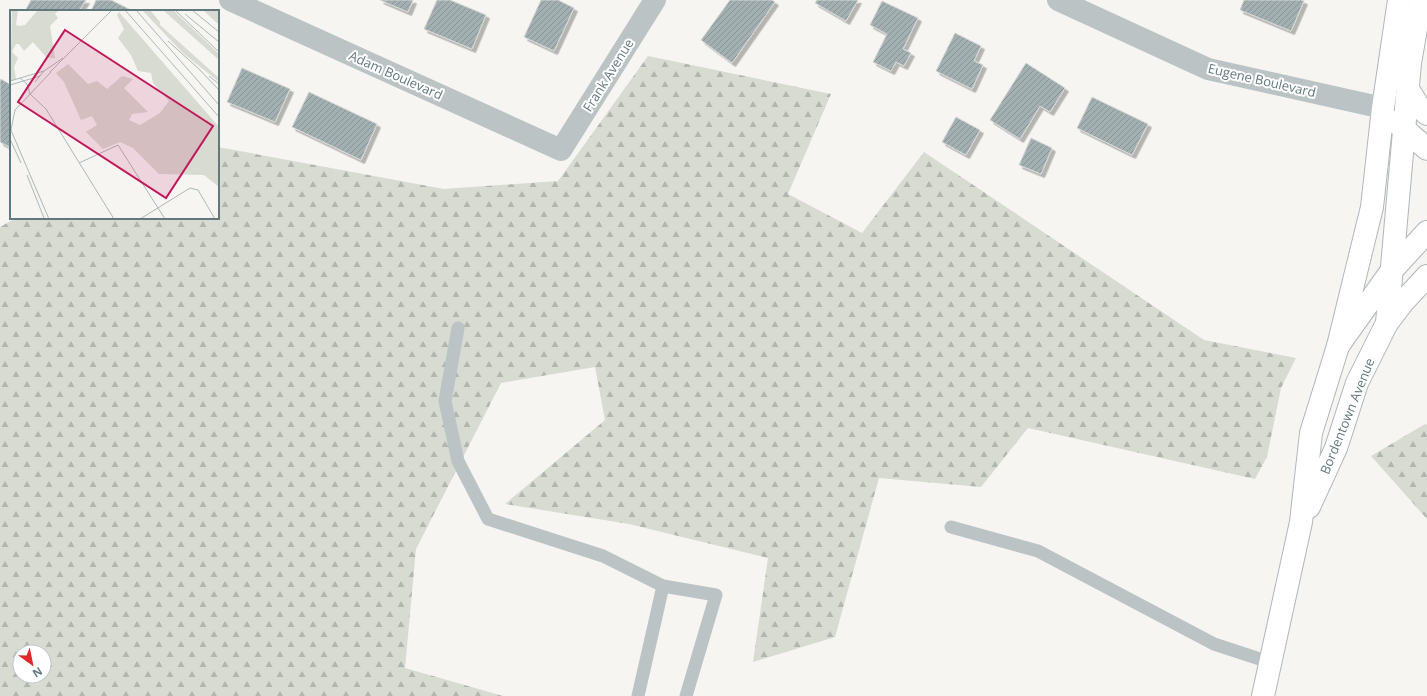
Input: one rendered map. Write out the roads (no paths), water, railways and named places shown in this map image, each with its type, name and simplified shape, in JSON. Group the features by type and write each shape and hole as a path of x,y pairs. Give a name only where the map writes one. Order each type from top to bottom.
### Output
{"main road":[{"path":"1338,346 1372,207 1383,108 1399,0"},
{"path":"1387,323 1410,63 1421,0"},
{"path":"1408,89 1419,107 1427,114"},
{"path":"1383,108 1404,130 1427,149"},
{"name":"Bordentown Avenue","path":"1263,696 1269,662 1276,637 1301,522 1311,433 1338,346 1392,270 1427,232"},
{"name":"Bordentown Avenue","path":"1301,522 1336,448 1357,383 1387,323 1403,302 1427,276"}],"street":[{"name":"Adam Boulevard","path":"230,0 561,150"},
{"name":"Frank Avenue","path":"561,150 656,0"},
{"name":"Eugene Boulevard","path":"1058,0 1208,69 1383,108"}],"lane":[{"path":"458,328 445,401 458,461 488,519 603,556 663,586 716,595 686,696"},
{"path":"952,527 1038,551 1214,644 1269,662"},
{"path":"638,696 663,586"}]}
